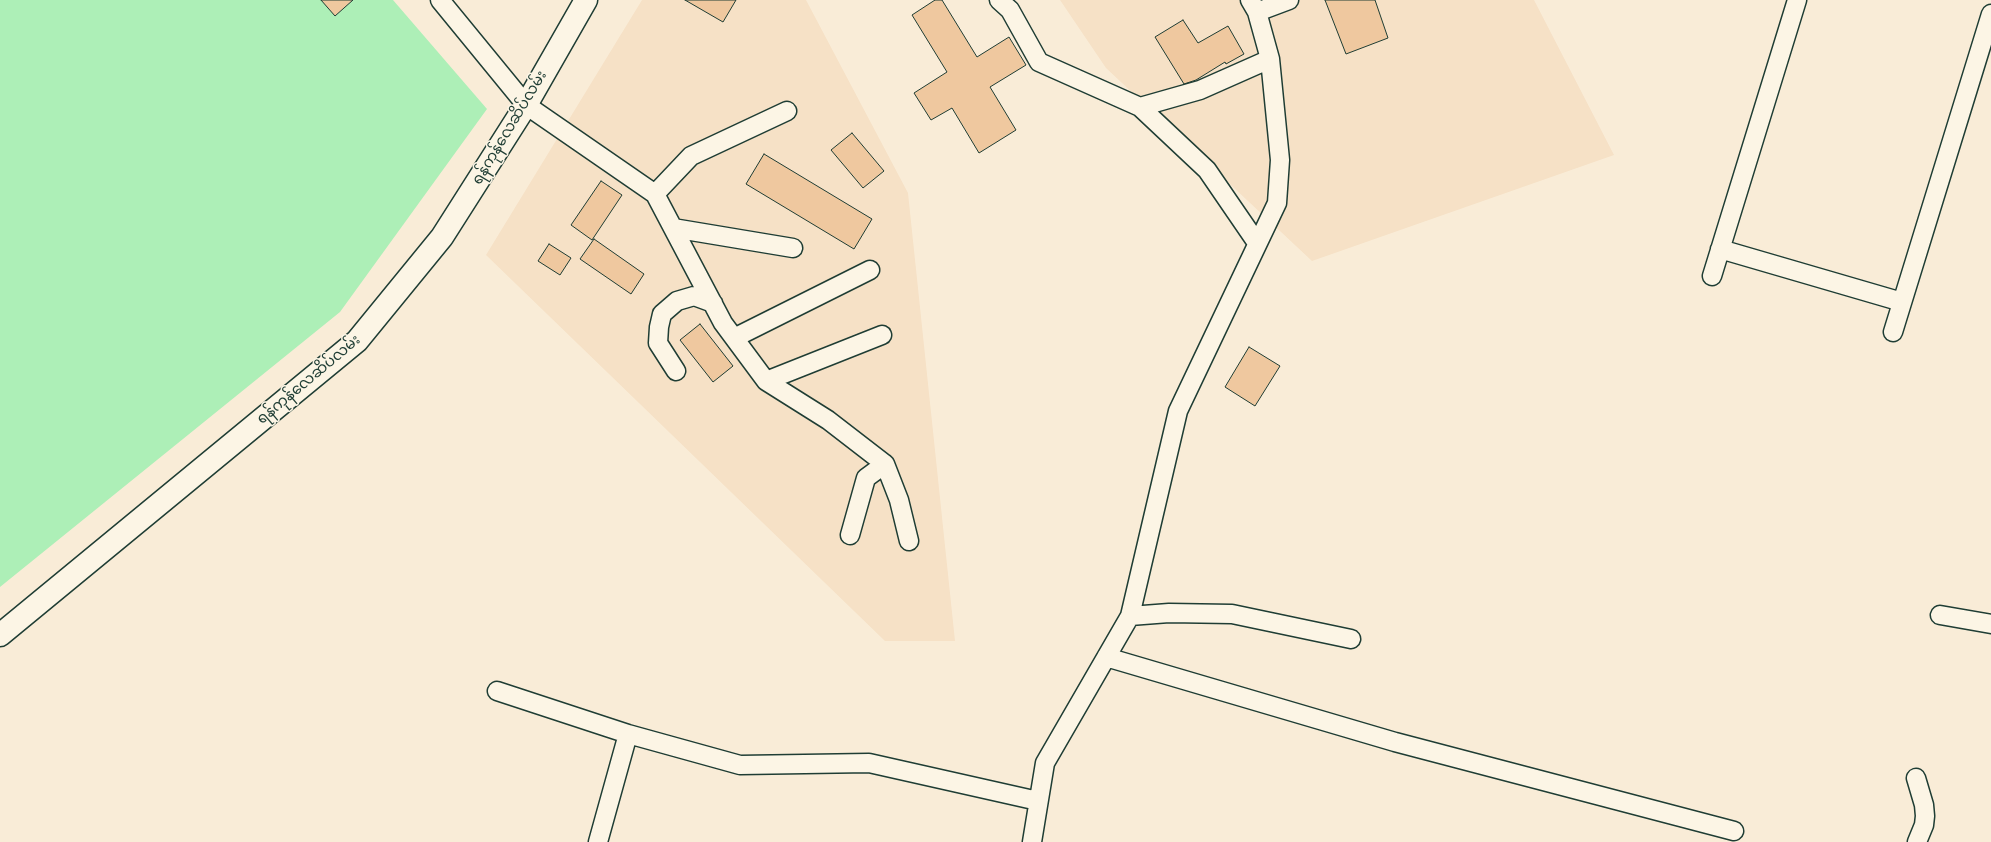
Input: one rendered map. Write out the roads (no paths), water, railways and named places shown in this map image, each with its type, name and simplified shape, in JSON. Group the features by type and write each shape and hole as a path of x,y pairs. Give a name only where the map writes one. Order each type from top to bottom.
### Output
{"main road":[{"name":"ရန်ကုန်လေဆိပ်လမ်း","path":"0,635 357,342 442,238 524,108 586,0"}],"street":[{"path":"427,0 524,108 655,194 723,323 766,381 828,420 886,464 899,500 908,541"},
{"path":"440,0 524,108"},
{"path":"999,0 1010,10 1039,62 1140,107 1207,170 1257,243"},
{"path":"1032,842 1044,763 1130,616 1178,411 1277,203 1280,160 1270,59 1254,6 1289,0"},
{"path":"1712,276 1797,0"},
{"path":"1893,332 1991,14"},
{"path":"1140,107 1200,90 1270,59"},
{"path":"655,194 691,156 787,111"},
{"path":"673,228 793,248"},
{"path":"1720,249 1902,302"},
{"path":"734,338 870,270"},
{"path":"676,371 658,343 662,314 678,301 694,296 712,303"},
{"path":"766,381 882,335"},
{"path":"850,534 866,478 886,464"},
{"path":"1130,616 1169,613 1232,614 1351,640"},
{"path":"1940,614 1991,624"},
{"path":"1106,657 1395,742 1734,831"},
{"path":"497,691 628,734 740,765 869,763 1038,801"},
{"path":"598,842 628,734"},
{"path":"1916,778 1924,805 1925,816 1924,825 1916,842"}]}
